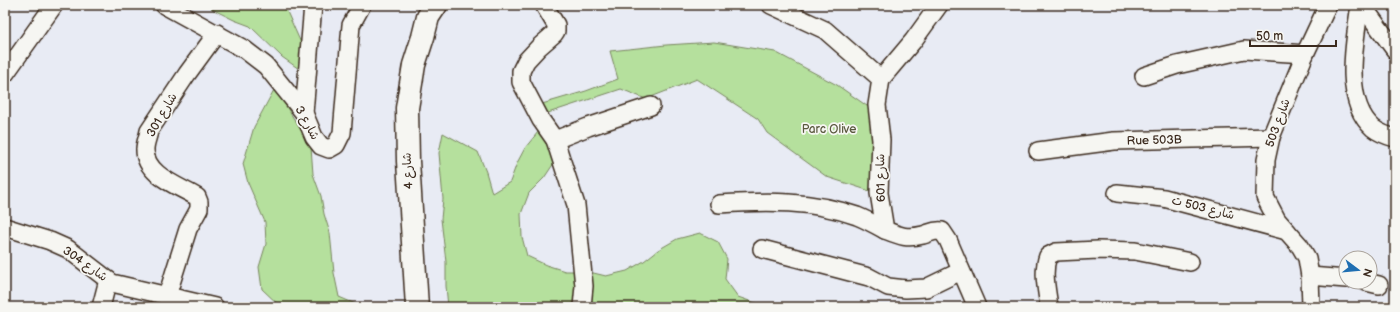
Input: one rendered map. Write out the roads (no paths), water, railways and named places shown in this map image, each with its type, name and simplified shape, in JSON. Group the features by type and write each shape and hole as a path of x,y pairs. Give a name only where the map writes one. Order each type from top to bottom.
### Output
{"main road":[{"name":"شارع 4","path":"417,307 406,127 409,92 414,65 428,17 436,5"},
{"name":"شارع 4","path":"423,37 436,25 450,5"}],"street":[{"path":"5,74 54,5"},
{"name":"شارع 3","path":"165,5 244,49 266,66 304,113 314,138 321,146 329,149 336,145 342,133 351,25 362,5"},
{"path":"304,113 313,5"},
{"path":"544,5 556,25 556,31 526,61 521,71 521,82 541,120 555,140 576,205 584,286 582,307"},
{"path":"771,5 824,30 881,79 913,41 939,5"},
{"name":"شارع 503","path":"1311,307 1310,276 1307,258 1300,246 1277,220 1265,197 1266,160 1271,137 1305,54 1328,5"},
{"path":"1361,5 1395,50"},
{"path":"1361,5 1355,40 1353,79 1359,110 1373,128 1395,138"},
{"name":"شارع 301","path":"167,296 188,229 199,209 199,202 197,198 153,171 145,150 146,141 149,131 187,74 217,33"},
{"path":"1144,76 1177,65 1244,50 1305,54"},
{"name":"شارع 601","path":"881,79 877,105 881,140 879,193 885,230"},
{"path":"555,140 588,127 651,106"},
{"name":"Rue 503B","path":"1038,151 1114,141 1271,137"},
{"name":"شارع 503 ت","path":"1117,193 1164,198 1287,230"},
{"path":"719,204 757,201 787,202 816,206 858,217 902,237 925,235 935,230 942,231 948,240 977,307"},
{"name":"شارع 304","path":"5,227 50,241 68,250 108,280 121,286 215,307"},
{"path":"762,250 869,278 888,287 906,289 926,288 961,271"},
{"path":"1049,307 1044,274 1045,264 1048,256 1056,252 1098,250 1135,251 1190,262"},
{"path":"1310,276 1338,278"},
{"path":"101,307 108,280"}],"park label":[{"name":"Parc Olive","path":"829,129"}]}
